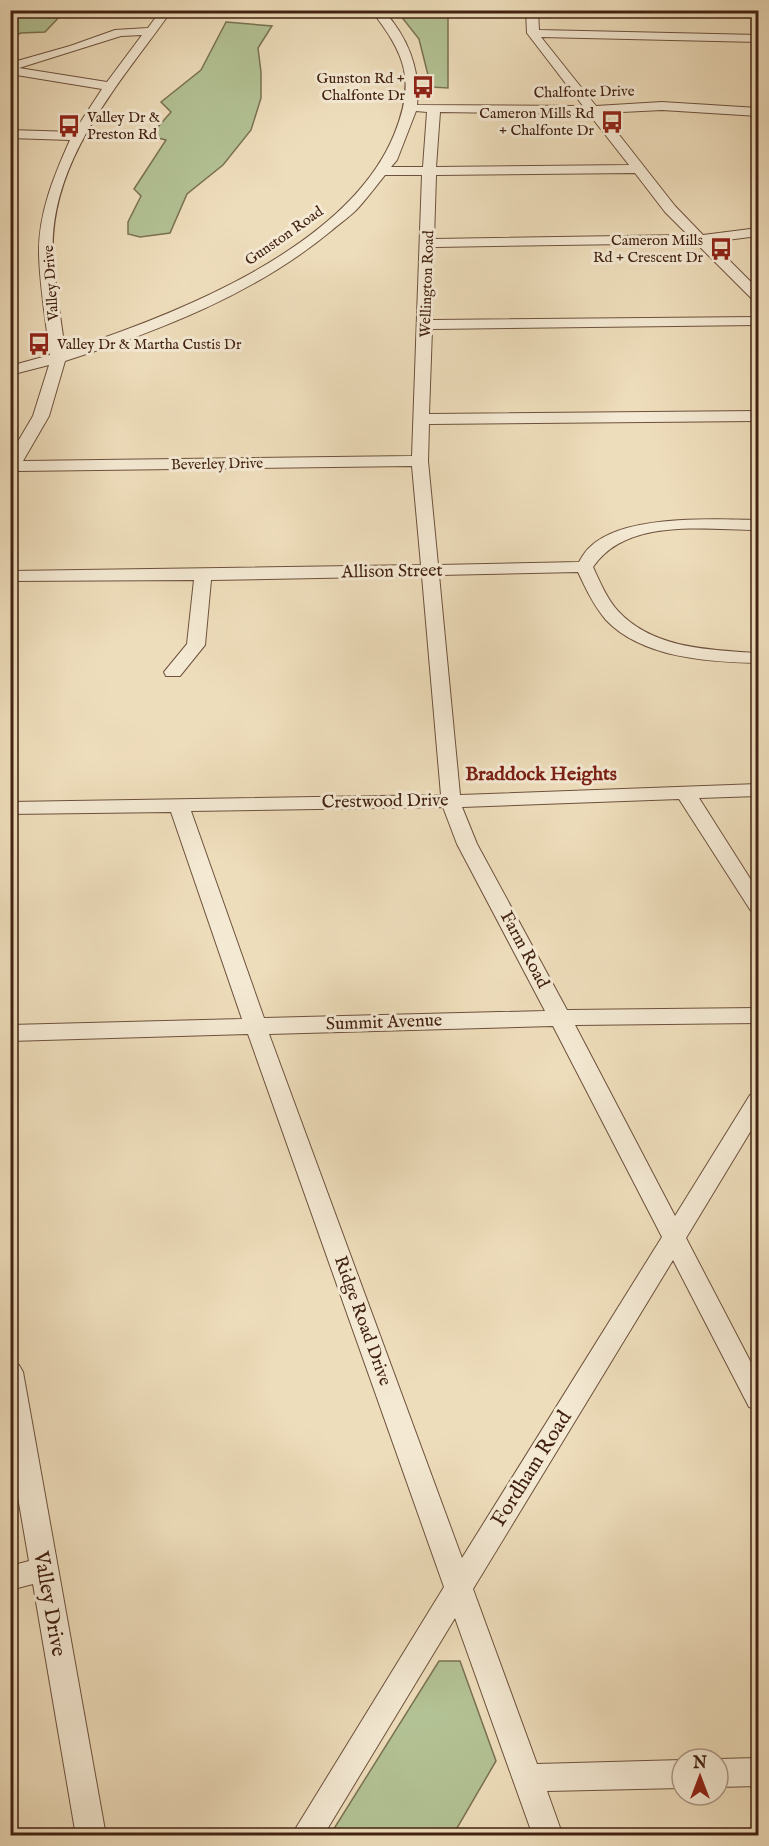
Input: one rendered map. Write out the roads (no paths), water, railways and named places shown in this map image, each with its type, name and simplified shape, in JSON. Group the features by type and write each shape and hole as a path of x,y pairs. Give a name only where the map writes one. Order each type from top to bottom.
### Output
{"street":[{"name":"Valley Drive","path":"12,468 40,416 58,359 46,254 49,220 58,183 78,136 110,86 167,10"},
{"name":"Gunston Road","path":"10,371 58,359 139,333 180,315 247,281 321,233 341,216 384,171 403,131 413,93 403,50 396,35 376,10"},
{"path":"532,10 533,33 637,170 670,209 759,297"},
{"path":"10,69 119,33 153,31"},
{"path":"533,33 759,38"},
{"path":"10,69 110,86"},
{"name":"Chalfonte Drive","path":"410,108 592,110 662,106 759,112"},
{"name":"Wellington Road","path":"420,461 429,172 434,108"},
{"path":"10,134 78,136"},
{"path":"384,171 637,170"},
{"path":"428,243 701,239 759,232"},
{"path":"425,325 759,321"},
{"path":"422,419 759,416"},
{"name":"Beverley Drive","path":"12,468 420,461"},
{"name":"Farm Road","path":"420,461 451,801 466,844 560,1018 759,1400"},
{"path":"759,525 652,527 613,538 599,546 588,558 584,567 601,601 618,621 630,630 680,650 720,657 759,658"},
{"name":"Allison Street","path":"10,576 203,575 584,567"},
{"path":"173,672 196,645 203,575"},
{"name":"Crestwood Drive","path":"10,808 451,801 759,790"},
{"path":"686,794 759,906"},
{"name":"Ridge Road Drive","path":"180,805 256,1027 548,1836"},
{"name":"Summit Avenue","path":"10,1033 759,1015"},
{"name":"Fordham Road","path":"306,1836 759,1101"},
{"name":"Valley Drive","path":"10,1372 91,1836"},
{"path":"10,1578 43,1570"},
{"path":"730,1773 759,1772"},
{"path":"528,1778 670,1774"}],"place":[{"name":"Gunston Rd + Chalfonte Dr","path":"423,87"},
{"name":"Cameron Mills Rd + Chalfonte Dr","path":"612,122"},
{"name":"Valley Dr & Preston Rd","path":"69,126"},
{"name":"Cameron Mills Rd + Crescent Dr","path":"721,249"},
{"name":"Valley Dr & Martha Custis Dr","path":"39,344"}],"district":[{"name":"Braddock Heights","path":"541,774"}]}
